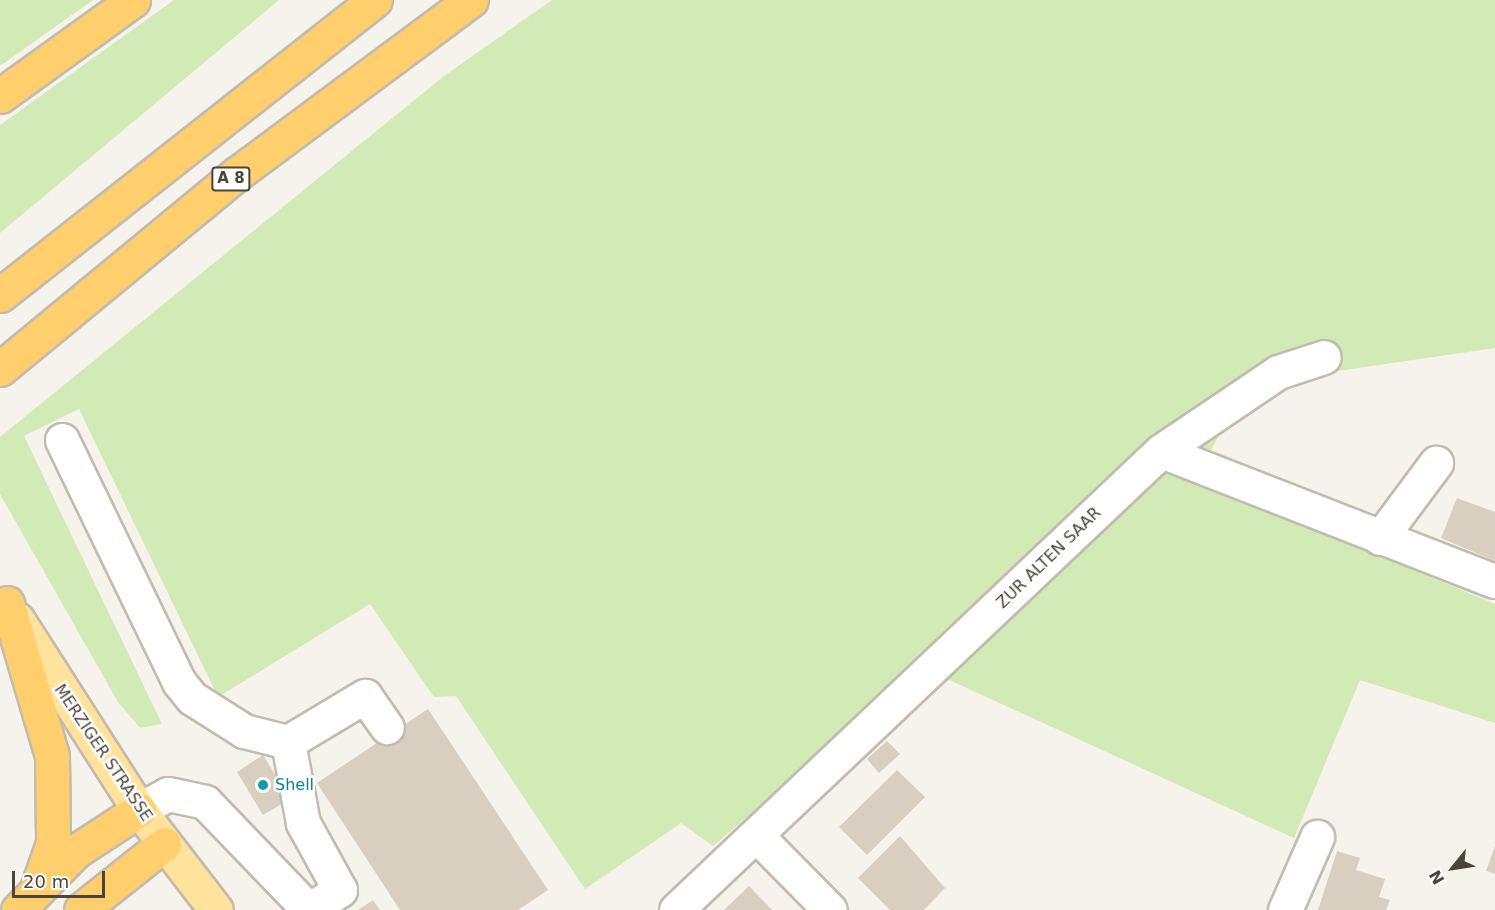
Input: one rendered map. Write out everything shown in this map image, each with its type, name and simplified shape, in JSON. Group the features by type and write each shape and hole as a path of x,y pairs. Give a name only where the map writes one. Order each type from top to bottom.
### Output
{"highway":[{"path":"0,96 133,0"},
{"path":"0,295 375,0"},
{"name":"A 8","path":"0,369 238,174 471,0"},
{"path":"4,596 52,756 53,843 27,900"},
{"path":"27,900 76,850 139,810"},
{"path":"81,910 164,844"}],"main road":[{"name":"MERZIGER STRASSE","path":"4,596 139,810 216,910"}],"street":[{"name":"ZUR ALTEN SAAR","path":"676,910 1161,451 1278,372 1324,357"},
{"path":"62,440 179,682 192,698 244,731 288,742 365,696 387,727"},
{"path":"1161,451 1495,581"},
{"path":"1380,538 1436,463"},
{"path":"139,810 168,794 205,802 309,910 340,890 303,823 288,742"},
{"path":"756,835 830,910"},
{"path":"1285,910 1317,837"}],"green space":[{"path":"0,0 93,0 0,66"},
{"path":"174,0 279,0 0,233 0,125"},
{"path":"552,0 1495,0 1495,348 1317,374 1255,403 1220,434 1195,478 1495,604 1495,723 1360,680 1294,838 923,668 713,846 681,823 585,889 456,696 434,697 370,604 218,697 79,409 24,436 162,724 140,728 118,702 0,494 0,437 444,76"}],"building":[{"path":"1457,498 1495,512 1495,561 1441,538"},
{"path":"428,709 548,890 518,910 400,910 317,783"},
{"path":"887,741 900,754 879,773 867,759"},
{"name":"Shell","path":"263,755 290,799 263,815 237,772"},
{"path":"897,770 925,797 867,855 839,827"},
{"path":"900,836 945,888 924,910 890,910 858,878"},
{"path":"1495,846 1495,874 1486,871"},
{"path":"1337,851 1360,858 1356,870 1385,879 1379,897 1390,900 1386,910 1318,910"},
{"path":"749,886 772,910 724,910"},
{"path":"373,900 380,910 358,910"}],"place":[{"name":"Shell","path":"263,785"}]}
